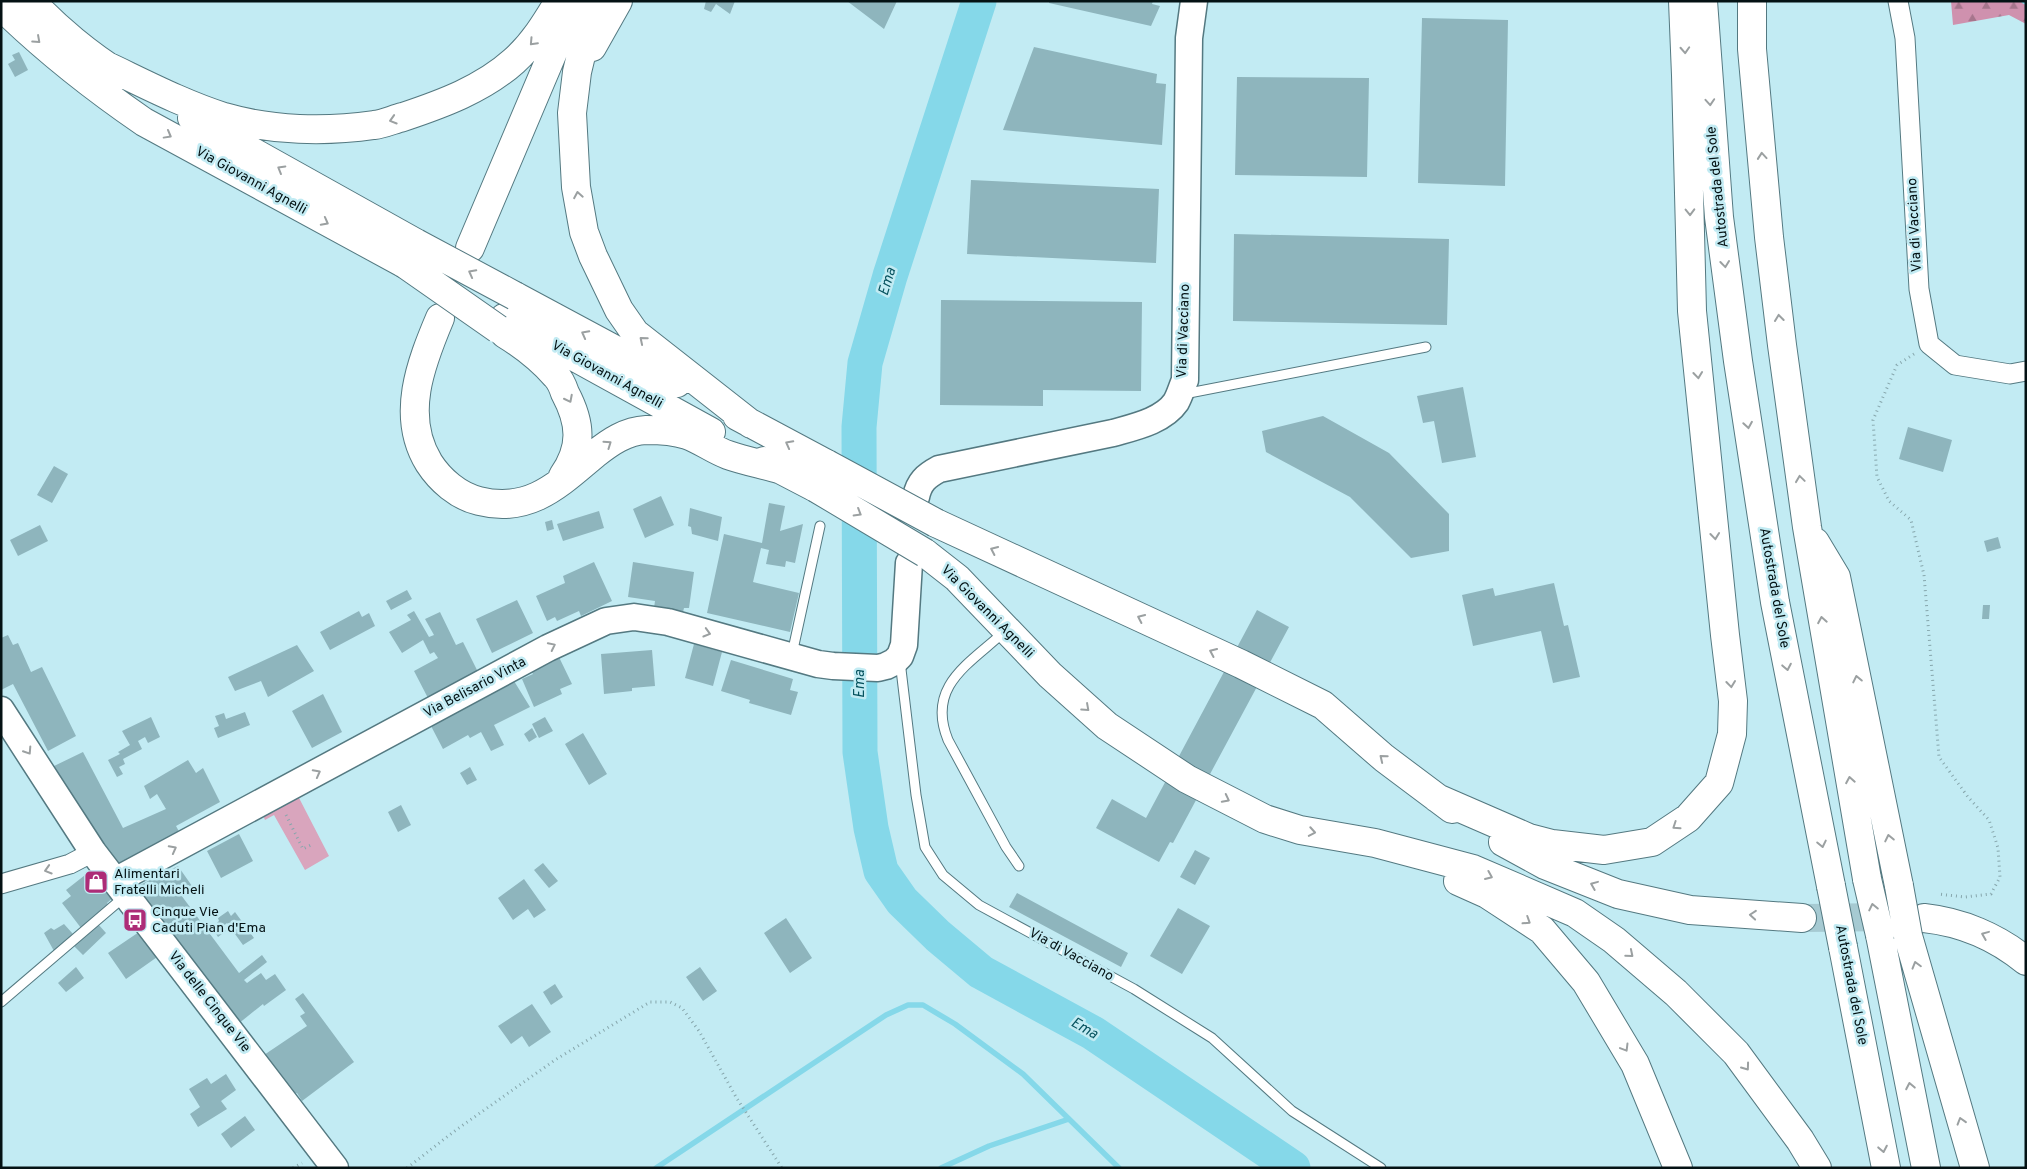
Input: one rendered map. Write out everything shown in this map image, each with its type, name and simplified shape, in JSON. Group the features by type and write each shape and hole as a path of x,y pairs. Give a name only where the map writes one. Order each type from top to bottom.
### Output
{"highway":[{"name":"Via Giovanni Agnelli","path":"31,1 106,66 165,103 506,314 779,469 822,476 936,523 1241,664 1323,706 1384,758 1437,798"},
{"path":"106,66 173,98 225,117 270,126 320,130 376,125 454,99 483,84 514,62 538,35 559,1"},
{"path":"470,248 575,1"},
{"path":"594,1 578,72 572,113 576,187 584,232 593,256 619,310 635,333 751,424"},
{"path":"578,72 618,1"},
{"path":"1437,798 1529,838 1552,844 1604,850 1652,842 1688,818 1719,783 1732,734 1733,701 1692,311 1683,1"},
{"name":"Autostrada del Sole","path":"1703,1 1719,217 1739,370 1775,602 1886,1168"},
{"path":"1752,1 1752,49 1769,237 1806,527 1867,880 1880,935 1926,1168"},
{"name":"Via Giovanni Agnelli","path":"1,6 47,49 105,96 144,122 410,253"},
{"path":"410,253 506,314 518,342 557,376 572,406 579,435 577,450 571,465 557,485"},
{"name":"Via Giovanni Agnelli","path":"506,314 751,424 822,476 917,558 957,578 1050,675 1107,726 1187,779 1265,819 1300,830 1375,843"},
{"path":"440,318 424,355 416,386 415,419 419,440 432,468 456,490 471,499 489,504 517,504 543,495 611,440 644,430 686,435 727,455 779,469"},
{"path":"1806,527 1836,577 1899,886 1916,927 1975,1168"},
{"path":"1437,798 1472,825 1545,865 1618,894 1690,910 1802,918"},
{"path":"1375,843 1486,894 1542,930 1586,982 1635,1064 1678,1168"},
{"path":"1375,843 1473,869 1575,913 1614,940 1676,993 1736,1052 1800,1140 1817,1168"},
{"path":"1916,927 1954,924 1994,939 2026,961"}],"street":[{"name":"Via di Vacciano","path":"916,498 920,483 926,476 939,469 1113,433 1141,424 1166,411 1179,396 1184,380 1189,38 1194,1"},
{"name":"Via di Vacciano","path":"1898,1 1905,38 1919,289 1930,344"},
{"path":"1930,344 1955,365 2010,374 2026,370"},
{"name":"Via di Vacciano","path":"879,663 904,645 917,558"},
{"name":"Via Belisario Vinta","path":"120,888 548,648 606,621 634,617 668,622 791,657 833,666 879,663"},
{"name":"Via delle Cinque Vie","path":"1,710 93,852 335,1168"},
{"path":"1,884 70,864 93,852"}],"lane":[{"path":"1179,396 1426,348"},
{"path":"791,657 820,526"},
{"path":"1006,630 952,680 943,698 942,714 948,740 1019,866"},
{"name":"Via di Vacciano","path":"879,663 916,795 925,847 943,876 979,905 1134,990 1212,1038 1292,1111 1381,1168"},
{"path":"1,1002 120,888"}],"path":[{"path":"1930,344 1898,365 1873,420 1877,476 1889,501 1911,520 1924,575 1938,757 1988,820 1998,848 2000,877 1991,894 1965,897 1938,894"},
{"path":"283,809 303,849 313,844"},
{"path":"407,1168 456,1130 555,1060 650,1002 670,1002 682,1008 699,1030 736,1098 782,1168"}],"green space":[{"path":"1951,1 2026,1 2026,24 2009,15 1953,25"}],"shaded area":[{"path":"298,796 329,856 305,870 274,815 265,820 262,813"}],"building":[{"path":"706,1 735,1 730,14 716,4 711,12 704,9"},
{"path":"847,1 897,1 884,29"},
{"path":"1049,1 1153,1 1152,4 1160,6 1151,26 1049,3"},
{"path":"1422,18 1508,20 1505,186 1418,183"},
{"path":"1034,47 1157,74 1156,83 1166,84 1162,145 1003,130"},
{"path":"19,52 28,70 15,77 8,64 15,60 12,55"},
{"path":"1237,77 1369,78 1367,177 1235,175"},
{"path":"971,180 1159,189 1156,263 967,254"},
{"path":"1234,234 1449,239 1447,325 1233,321"},
{"path":"941,300 1142,302 1141,391 1043,390 1043,406 940,405"},
{"path":"1463,387 1476,457 1442,463 1434,421 1423,423 1417,396"},
{"path":"1323,416 1389,453 1449,514 1449,551 1411,558 1350,497 1266,452 1262,431"},
{"path":"1908,427 1952,440 1943,472 1899,459"},
{"path":"54,466 68,474 52,503 37,495"},
{"path":"661,496 674,525 645,538 633,509"},
{"path":"769,503 785,506 780,531 803,524 795,563 786,561 785,567 766,564 769,550 761,548 753,582 799,593 790,632 707,613 724,534 762,543"},
{"path":"690,508 722,517 718,541 692,534 691,527 688,526"},
{"path":"599,511 604,528 563,541 557,524"},
{"path":"552,520 554,529 547,531 545,522"},
{"path":"40,525 48,541 18,556 10,540"},
{"path":"1998,537 2001,548 1987,552 1984,541"},
{"path":"594,562 612,601 581,616 579,611 557,621 555,617 547,621 536,596 565,583 563,576"},
{"path":"633,562 694,572 689,608 684,608 683,612 654,608 655,601 628,597"},
{"path":"1554,583 1564,626 1568,625 1580,677 1553,683 1541,631 1473,646 1462,595 1493,588 1495,596"},
{"path":"407,590 412,599 391,610 386,601"},
{"path":"517,600 533,633 492,653 476,619"},
{"path":"1983,605 1990,605 1989,619 1982,619"},
{"path":"1257,610 1289,627 1173,843 1170,842 1159,862 1096,828 1112,799 1146,818"},
{"path":"359,611 362,617 369,613 375,626 330,650 320,632"},
{"path":"414,611 429,637 434,635 425,619 440,612 456,645 463,642 479,674 429,700 414,671 438,658 434,652 430,654 423,640 402,653 389,632 411,620 407,615"},
{"path":"8,635 13,645 18,643 31,672 42,667 76,736 48,751 13,684 1,690 1,638"},
{"path":"694,644 722,652 713,686 685,678"},
{"path":"297,645 314,671 268,697 261,681 235,691 228,677"},
{"path":"652,650 655,686 632,688 632,691 604,694 601,654"},
{"path":"557,653 572,684 560,689 562,694 534,707 522,679 533,674 529,667"},
{"path":"731,660 793,679 790,690 798,692 791,715 749,703 750,700 721,691"},
{"path":"514,681 530,707 494,725 504,745 491,751 481,732 470,738 468,735 443,749 431,726"},
{"path":"323,694 342,732 312,748 292,711"},
{"path":"245,712 250,725 218,738 214,728 219,726 215,716 224,713 226,719"},
{"path":"151,717 160,737 148,743 145,737 138,741 142,749 123,759 125,764 119,767 123,774 117,777 108,760 120,754 118,752 130,745 122,731"},
{"path":"545,717 553,731 539,738 532,724"},
{"path":"532,728 537,737 529,742 524,734"},
{"path":"583,733 607,774 589,785 565,744"},
{"path":"83,752 123,828 166,809 157,794 150,799 144,786 188,760 196,773 203,768 220,802 176,826 182,837 123,864 100,855 52,767"},
{"path":"470,767 477,780 467,785 460,773"},
{"path":"401,805 411,825 398,832 388,812"},
{"path":"239,834 253,861 221,878 207,851"},
{"path":"1195,850 1210,858 1195,885 1180,877"},
{"path":"543,863 558,881 549,888 534,870"},
{"path":"178,866 192,886 181,895 239,973 262,955 267,962 244,980 247,983 261,973 266,980 275,974 286,990 264,1006 263,1004 238,1024 134,888"},
{"path":"94,868 116,895 107,903 109,906 81,928 62,903 71,896 66,890"},
{"path":"524,879 546,910 534,918 528,909 513,920 498,898"},
{"path":"1017,893 1128,953 1121,967 1009,907"},
{"path":"1178,908 1210,926 1182,974 1150,956"},
{"path":"228,911 231,916 235,912 254,938 243,945 227,923 222,927 226,931 218,937 212,927 219,921 218,918"},
{"path":"786,918 812,958 790,973 764,933"},
{"path":"64,924 73,934 54,951 44,933 51,928 54,930"},
{"path":"98,924 106,933 83,955 74,946"},
{"path":"142,930 160,955 126,979 108,953"},
{"path":"76,967 84,978 66,992 58,983"},
{"path":"700,967 717,991 703,1001 686,977"},
{"path":"555,984 563,997 551,1005 543,992"},
{"path":"303,993 354,1062 302,1101 297,1093 293,1095 264,1055 307,1026 300,1016 305,1013 295,999"},
{"path":"532,1004 551,1032 529,1047 522,1036 511,1044 498,1026"},
{"path":"226,1074 236,1090 221,1101 227,1109 198,1127 190,1114 200,1107 189,1089 207,1078 211,1084"},
{"path":"245,1116 255,1130 231,1148 221,1134"}],"waterway":[{"name":"Ema","path":"979,1 890,276 865,363 859,427 860,752 871,828 881,871 902,901 938,936 981,972 1093,1033 1293,1168"},
{"path":"656,1168 886,1015 908,1005 923,1005 955,1024 1023,1074 1119,1168"},
{"path":"941,1168 989,1146 1069,1119"}],"tunnel":[{"path":"1802,918 1900,917"}],"place":[{"name":"Alimentari Fratelli Micheli","path":"96,882"},
{"name":"Cinque Vie Caduti Pian d'Ema","path":"135,920"}]}
